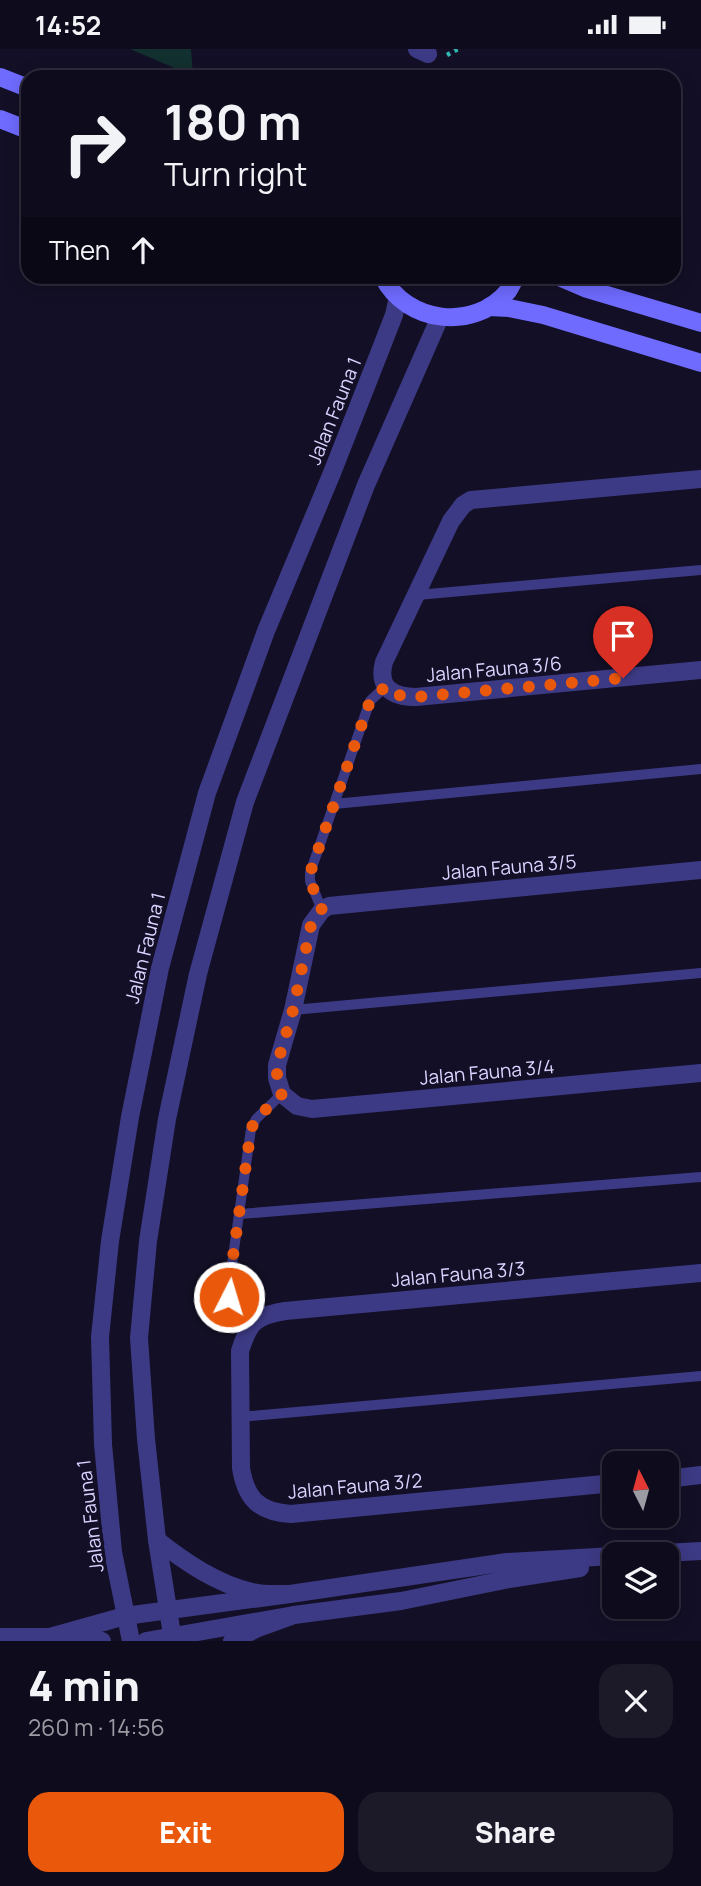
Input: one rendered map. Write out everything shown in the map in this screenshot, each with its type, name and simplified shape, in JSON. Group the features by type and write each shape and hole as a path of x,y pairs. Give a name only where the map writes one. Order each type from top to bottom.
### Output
{"main road":[{"path":"0,76 21,85"},
{"path":"0,119 21,127"},
{"path":"388,284 398,297 416,310 440,317 465,316 489,307 508,291 512,284"},
{"path":"575,284 701,323"},
{"path":"489,307 543,315 701,363"}],"street":[{"name":"Jalan Fauna 1","path":"131,1641 113,1552 103,1444 100,1337 110,1241 128,1131 160,968 207,793 266,631 332,473 394,315 398,297"},
{"path":"173,1639 157,1540 139,1338 148,1241 167,1119 198,974 245,802 366,485 440,317"},
{"path":"386,686 382,671 384,662 451,521 463,505 471,500 701,479"},
{"name":"Jalan Fauna 3/6","path":"386,686 401,697 416,697 701,670"},
{"name":"Jalan Fauna 3/5","path":"322,910 342,903 701,870"},
{"path":"282,1094 277,1078 277,1065 293,1010 311,925 322,910"},
{"name":"Jalan Fauna 3/4","path":"282,1094 297,1106 313,1109 701,1073"},
{"name":"Jalan Fauna 3/3","path":"248,1327 269,1314 285,1311 701,1273"},
{"name":"Jalan Fauna 3/2","path":"248,1327 240,1351 241,1468 243,1482 249,1494 259,1506 274,1513 291,1514 602,1484"},
{"path":"679,1478 701,1475"},
{"path":"157,1540 214,1578 253,1593 290,1594"},
{"path":"50,1637 125,1616 507,1562 602,1557"},
{"path":"146,1641 173,1639 294,1615 401,1601 509,1579 602,1565"},
{"path":"232,1641 294,1615"},
{"path":"0,1637 102,1641"}],"lane":[{"path":"417,595 701,570"},
{"path":"322,910 310,881 310,873 370,701 386,686"},
{"path":"334,804 701,769"},
{"path":"293,1010 701,973"},
{"path":"248,1327 235,1311 229,1297 229,1285 251,1129 256,1119 282,1094"},
{"path":"240,1214 701,1177"},
{"path":"240,1417 701,1377"}],"green space":[{"path":"130,49 191,49 193,70 179,70"}],"route":[{"path":"229,1297 251,1129 256,1119 282,1094 277,1078 277,1065 293,1010 311,925 322,910 310,881 310,873 370,701 386,686 401,697 416,697 623,678"}]}
